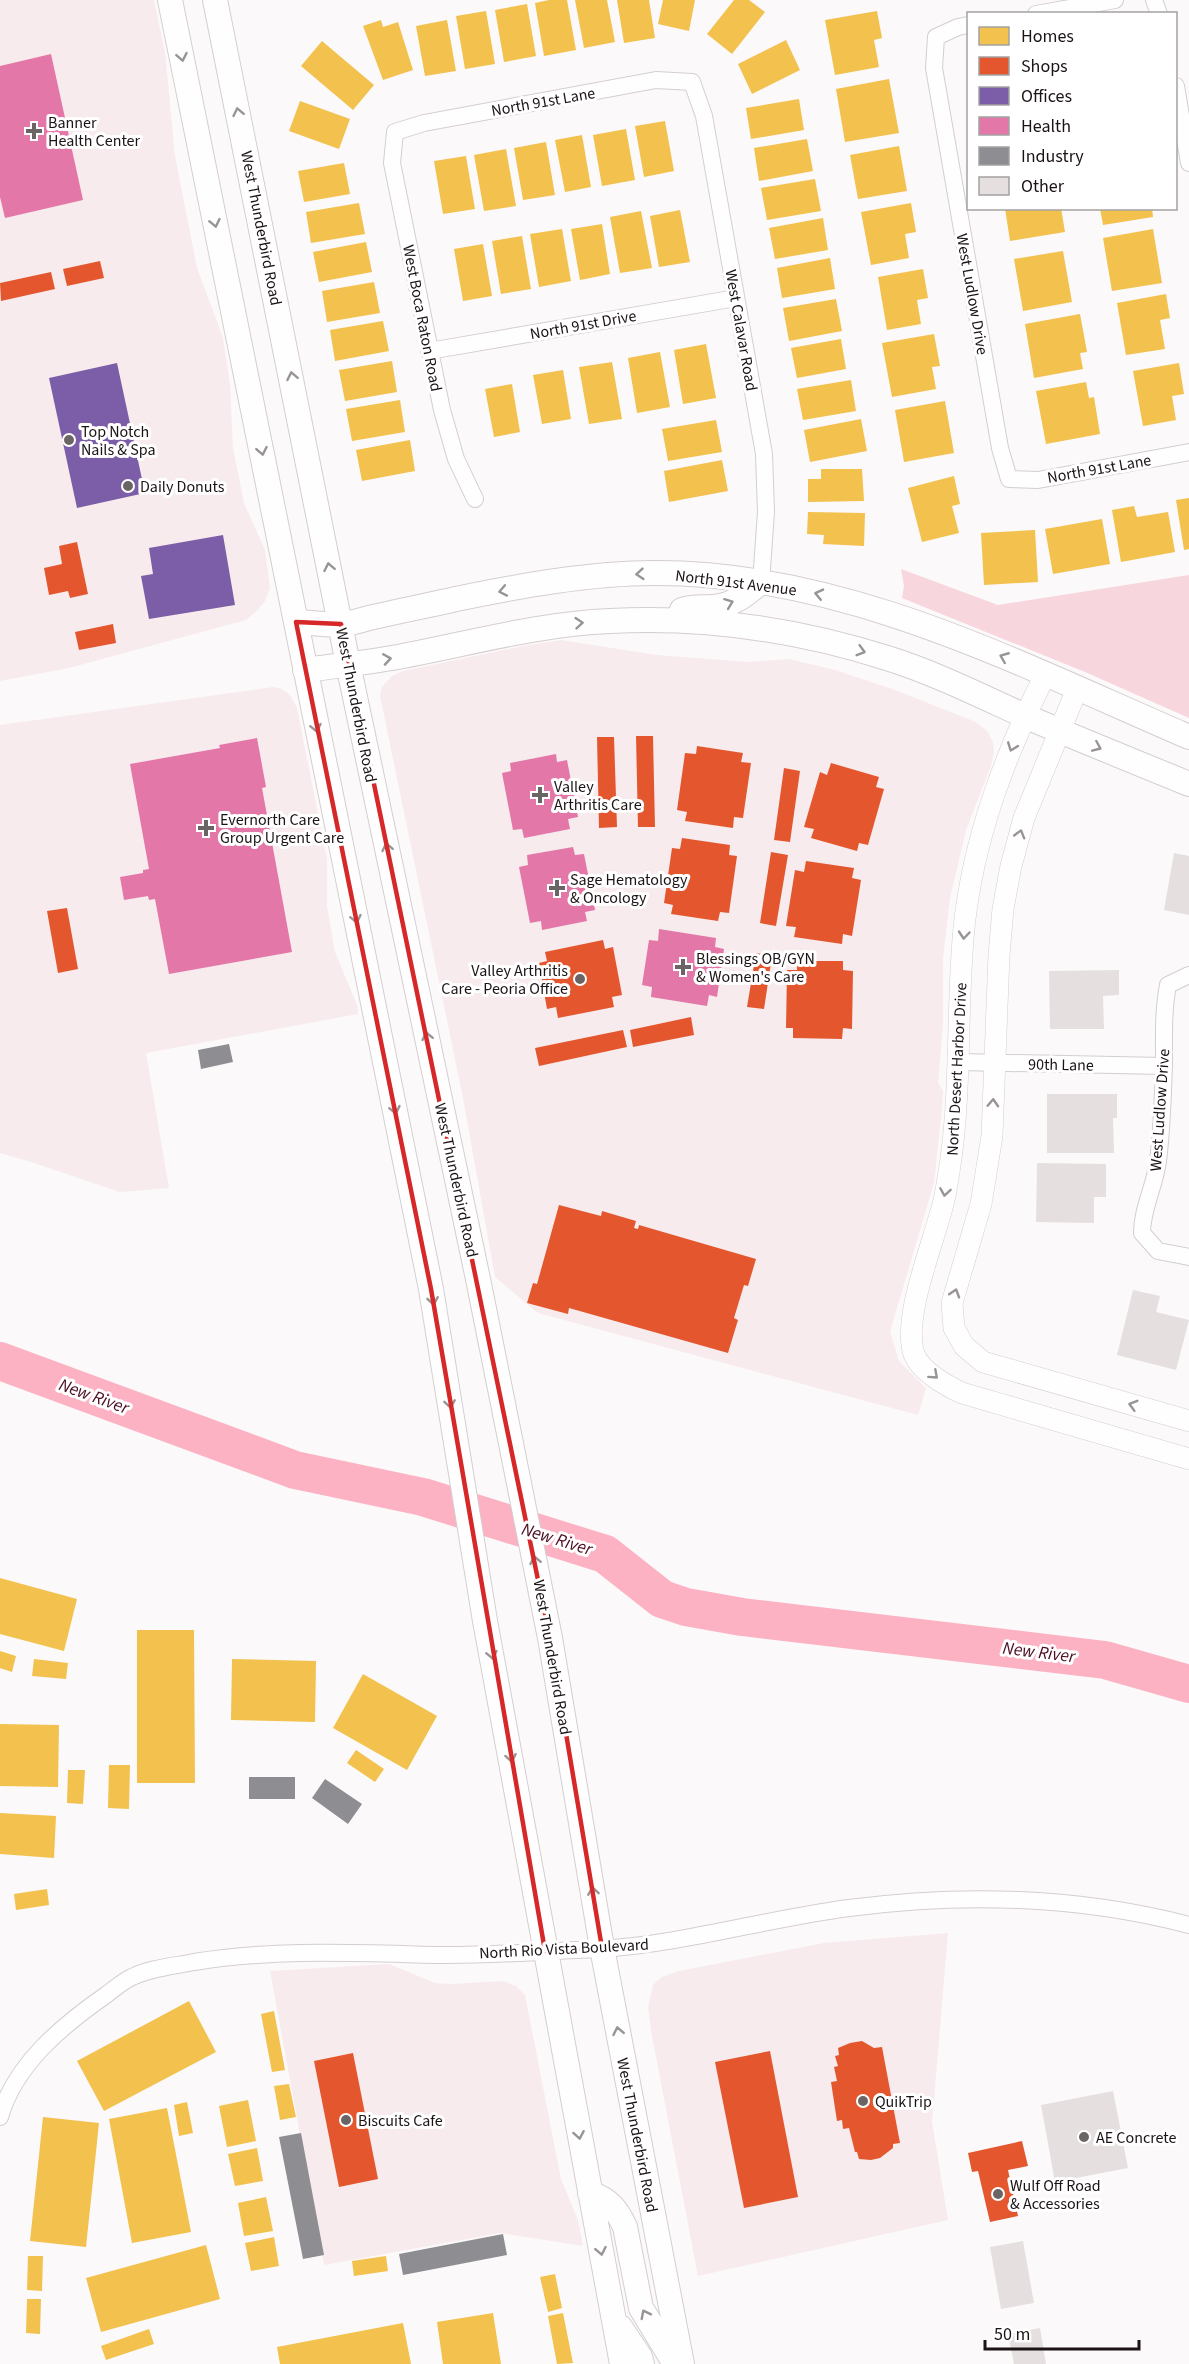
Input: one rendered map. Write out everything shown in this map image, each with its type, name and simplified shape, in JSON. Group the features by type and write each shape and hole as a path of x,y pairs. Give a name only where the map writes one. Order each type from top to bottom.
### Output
{"main road":[{"path":"170,0 399,1128 440,1346 485,1621 622,2364"},
{"name":"West Thunderbird Road","path":"215,0 348,664 495,1360 550,1638 602,1948 682,2364"},
{"name":"North 91st Avenue","path":"296,622 341,624 553,581 654,573 717,576 761,582 827,596 901,618 977,646 1189,736"},
{"path":"653,621 692,606 728,604 745,595 761,582"},
{"path":"305,670 390,658 557,625 610,620 721,624 818,639 888,658 960,686 1189,784"},
{"path":"590,2193 605,2199 620,2215 626,2227 641,2308 675,2364"},
{"path":"614,2318 640,2357 642,2364"}],"street":[{"path":"1047,12 1115,0"},
{"name":"West Ludlow Drive","path":"967,25 958,27 936,38 934,68 1000,448 1009,479"},
{"name":"North 91st Lane","path":"394,132 424,123 656,80 692,82"},
{"name":"West Calavar Road","path":"692,82 704,116 764,454 765,551 761,582"},
{"path":"1177,92 1189,163"},
{"name":"West Boca Raton Road","path":"394,132 392,163 442,410 456,459 475,499"},
{"name":"North 91st Drive","path":"429,351 736,298"},
{"name":"North 91st Lane","path":"1009,479 1038,480 1189,452"},
{"name":"North Desert Harbor Drive","path":"1045,675 1024,715 988,810 976,852 968,893 962,963 955,1130 944,1203 913,1315 914,1355 944,1384 962,1393 1189,1459"},
{"path":"1077,688 1024,818 1003,909 992,1136 981,1204 952,1303 954,1328 964,1346 983,1362 1189,1421"},
{"name":"West Ludlow Drive","path":"1189,975 1168,985 1163,1009 1164,1066 1158,1161 1153,1188 1142,1216 1142,1233 1158,1251 1189,1257"},
{"name":"90th Lane","path":"959,1062 1164,1066"},
{"name":"North Rio Vista Boulevard","path":"0,2117 29,2061 71,2019 132,1977 172,1966 234,1956 395,1953 436,1955 602,1948 649,1944 849,1908 968,1899 1019,1900 1083,1906 1189,1925"}],"highlighted area":[{"path":"296,622 341,624 550,1638 602,1948 545,1951 431,1289"}],"shaded area":[{"path":"0,0 154,0 165,53 175,156 197,268 223,338 230,384 233,448 244,503 265,550 270,588 265,601 246,620 69,668 0,681"},
{"path":"901,569 998,605 1189,575 1189,718 1085,672 902,598 904,586"},
{"path":"561,640 657,655 748,662 789,659 835,670 895,690 976,722 987,731 993,742 994,753 991,766 966,830 950,898 943,958 943,1024 938,1082 943,1091 934,1183 890,1332 899,1361 926,1388 918,1415 538,1313 495,1277 463,1098 380,696 382,687 392,676 403,671"},
{"path":"274,687 290,695 297,708 327,859 327,906 335,952 357,1005 358,1014 146,1053 169,1188 120,1192 0,1153 0,725"},
{"path":"948,1933 932,2122 948,2220 698,2276 651,2031 648,2007 653,1985 662,1977 679,1971 824,1943"},
{"path":"389,1964 435,1983 503,1981 516,1986 525,1995 561,2179 578,2220 583,2246 500,2233 324,2265 270,1971"}],"building: Homes":[{"path":"567,0 576,50 544,56 535,3"},
{"path":"575,0 607,0 615,42 584,48"},
{"path":"617,0 649,0 655,38 624,43"},
{"path":"663,0 695,0 689,31 658,24"},
{"path":"734,0 749,0 765,12 732,54 707,34"},
{"path":"527,4 536,56 504,62 495,10"},
{"path":"486,11 495,64 465,69 456,16"},
{"path":"877,11 882,38 874,40 879,67 835,75 825,20"},
{"path":"381,20 383,27 398,22 413,70 383,80 363,26"},
{"path":"447,20 456,71 425,76 416,26"},
{"path":"786,40 800,70 752,94 738,64"},
{"path":"322,41 374,85 353,110 301,66"},
{"path":"889,79 899,133 845,142 836,89"},
{"path":"799,99 804,130 751,139 746,108"},
{"path":"300,101 350,119 339,149 289,131"},
{"path":"665,121 674,171 644,177 635,126"},
{"path":"626,129 635,180 602,186 593,135"},
{"path":"582,135 591,187 565,192 555,140"},
{"path":"807,139 813,171 759,181 754,148"},
{"path":"546,142 555,195 523,200 514,148"},
{"path":"899,146 907,191 858,199 850,155"},
{"path":"506,149 516,206 484,211 474,155"},
{"path":"466,156 475,209 443,214 434,161"},
{"path":"344,163 350,194 304,202 298,171"},
{"path":"815,179 821,211 767,220 761,188"},
{"path":"359,203 365,234 311,243 306,212"},
{"path":"911,203 916,232 905,234 909,258 871,265 861,212"},
{"path":"680,210 690,262 659,267 650,216"},
{"path":"1005,210 1061,210 1065,232 1010,241"},
{"path":"1100,210 1152,210 1153,217 1103,225"},
{"path":"641,211 652,268 620,273 610,217"},
{"path":"823,218 828,250 775,259 769,228"},
{"path":"602,224 610,274 580,280 571,229"},
{"path":"562,229 571,281 539,287 530,234"},
{"path":"1153,229 1162,283 1112,291 1103,238"},
{"path":"522,236 531,289 501,294 492,241"},
{"path":"366,242 372,272 319,282 313,252"},
{"path":"483,244 492,296 463,301 454,249"},
{"path":"1063,251 1072,302 1023,311 1014,259"},
{"path":"830,258 835,289 782,298 777,268"},
{"path":"923,269 928,298 917,300 921,324 887,330 878,277"},
{"path":"374,282 380,313 327,322 322,291"},
{"path":"1166,294 1170,318 1160,320 1165,349 1126,355 1117,303"},
{"path":"836,299 842,331 789,341 783,308"},
{"path":"1080,314 1087,352 1080,353 1083,369 1034,378 1025,324"},
{"path":"383,321 389,351 335,361 330,330"},
{"path":"934,334 940,366 932,367 936,389 892,397 882,343"},
{"path":"841,339 846,369 797,378 791,348"},
{"path":"706,344 716,398 683,404 674,350"},
{"path":"660,352 670,407 637,413 628,358"},
{"path":"392,361 397,392 345,401 339,370"},
{"path":"612,362 622,419 589,424 579,367"},
{"path":"1179,363 1184,394 1172,396 1176,420 1143,426 1133,371"},
{"path":"563,370 571,419 542,424 533,375"},
{"path":"851,380 856,411 803,420 797,389"},
{"path":"1086,382 1089,398 1094,397 1100,434 1046,444 1036,391"},
{"path":"512,384 520,432 494,437 485,389"},
{"path":"400,400 405,432 352,441 346,409"},
{"path":"945,401 954,453 904,462 895,410"},
{"path":"861,419 867,451 810,462 804,430"},
{"path":"716,420 722,452 668,461 662,429"},
{"path":"410,440 415,471 362,481 356,450"},
{"path":"722,460 728,491 669,502 664,471"},
{"path":"821,469 862,469 864,501 808,502 808,479 821,479"},
{"path":"954,476 960,504 952,506 959,533 922,542 908,488"},
{"path":"1189,498 1189,549 1184,550 1176,500"},
{"path":"1134,506 1137,517 1168,512 1175,552 1121,562 1112,510"},
{"path":"808,512 865,513 864,546 823,544 824,535 807,534"},
{"path":"1102,519 1110,564 1053,574 1045,529"},
{"path":"1035,530 1038,582 984,585 981,533"},
{"path":"0,1578 77,1599 64,1651 0,1634"},
{"path":"137,1630 194,1630 195,1783 137,1783"},
{"path":"0,1651 16,1656 12,1672 0,1668"},
{"path":"34,1659 68,1663 66,1679 32,1676"},
{"path":"232,1659 316,1661 315,1722 231,1720"},
{"path":"363,1674 437,1716 407,1770 333,1728"},
{"path":"0,1724 59,1725 58,1787 0,1786"},
{"path":"356,1750 384,1769 375,1782 347,1763"},
{"path":"109,1765 130,1765 129,1809 108,1808"},
{"path":"68,1770 85,1770 83,1804 67,1803"},
{"path":"0,1813 56,1816 54,1858 0,1854"},
{"path":"47,1889 49,1905 16,1910 14,1894"},
{"path":"189,2001 216,2052 104,2111 77,2061"},
{"path":"274,2011 285,2070 272,2072 261,2014"},
{"path":"289,2084 296,2117 280,2120 274,2086"},
{"path":"248,2100 256,2141 227,2147 219,2106"},
{"path":"187,2102 193,2133 179,2136 174,2105"},
{"path":"167,2108 191,2232 132,2243 109,2119"},
{"path":"43,2117 99,2123 86,2247 30,2241"},
{"path":"257,2148 263,2181 235,2186 228,2154"},
{"path":"266,2197 273,2231 244,2236 238,2203"},
{"path":"274,2237 279,2266 251,2271 245,2243"},
{"path":"206,2245 220,2299 101,2332 86,2278"},
{"path":"28,2256 43,2256 42,2291 27,2290"},
{"path":"386,2256 388,2271 354,2276 352,2261"},
{"path":"555,2274 562,2308 548,2312 540,2277"},
{"path":"27,2299 41,2299 40,2334 26,2333"},
{"path":"493,2313 501,2364 443,2364 437,2322"},
{"path":"563,2313 573,2363 557,2364 548,2316"},
{"path":"403,2323 411,2364 280,2364 277,2347"},
{"path":"149,2329 154,2344 106,2360 101,2346"}],"building: Shops":[{"path":"100,261 104,278 67,286 63,269"},
{"path":"51,272 55,289 1,301 0,283"},
{"path":"77,542 88,594 70,598 68,591 49,595 44,568 62,564 59,546"},
{"path":"113,624 116,643 79,650 75,632"},
{"path":"636,736 653,736 655,827 638,827"},
{"path":"597,737 614,737 617,827 599,828"},
{"path":"697,746 743,753 741,762 751,763 743,818 734,817 733,828 685,821 687,812 677,810 685,753 696,754"},
{"path":"831,763 879,777 876,787 884,789 868,845 859,843 857,851 811,838 814,829 804,827 820,772 827,775"},
{"path":"784,768 800,771 790,842 774,840"},
{"path":"682,838 730,845 729,855 737,856 729,913 720,912 718,921 671,914 673,905 664,903 672,848 680,849"},
{"path":"771,852 788,855 776,926 760,923"},
{"path":"806,861 854,868 852,878 861,880 852,936 843,934 842,944 794,937 796,927 786,926 795,870 804,872"},
{"path":"67,908 78,969 58,973 47,911"},
{"name":"Valley Arthritis Care - Peoria Office","path":"603,940 605,949 613,947 622,995 612,997 614,1007 558,1018 556,1007 547,1009 539,963 547,961 545,952"},
{"path":"756,953 772,956 764,1009 747,1007"},
{"path":"797,961 843,961 843,970 853,971 852,1029 843,1028 842,1039 793,1038 793,1028 786,1028 787,970 797,970"},
{"path":"691,1017 694,1035 633,1047 630,1030"},
{"path":"623,1030 627,1047 539,1066 535,1048"},
{"path":"559,1205 601,1216 602,1211 636,1221 634,1228 638,1229 639,1225 756,1259 748,1286 744,1285 734,1318 738,1320 728,1353 569,1308 568,1314 527,1303 533,1283 537,1284"},
{"name":"QuikTrip","path":"862,2041 874,2048 882,2047 900,2143 893,2144 893,2148 880,2158 871,2160 859,2159 849,2128 843,2129 842,2120 837,2121 831,2082 837,2081 834,2067 838,2066 835,2056 839,2055 838,2048"},
{"path":"770,2051 798,2197 744,2208 715,2062"},
{"name":"Biscuits Cafe","path":"353,2053 378,2179 339,2187 314,2061"},
{"name":"Wulf Off Road & Accessories","path":"1022,2141 1028,2166 1008,2170 1018,2216 990,2222 978,2171 972,2172 968,2153"}],"building: Offices":[{"path":"117,363 145,493 77,508 49,378"},
{"path":"223,535 235,605 149,619 141,576 153,574 149,548"}],"building: Health":[{"name":"Banner Health Center","path":"51,54 83,200 5,218 0,197 0,66"},
{"name":"Evernorth Care Group Urgent Care","path":"257,738 266,787 262,788 292,952 169,974 155,899 149,900 148,896 124,900 120,877 143,873 143,870 149,869 130,764 220,748 219,745"},
{"name":"Valley Arthritis Care","path":"556,754 557,762 567,760 578,817 568,819 570,829 524,838 522,829 513,830 502,773 511,771 510,763"},
{"name":"Sage Hematology & Oncology","path":"573,847 575,855 584,854 595,910 585,912 587,921 542,930 541,921 530,923 519,867 528,865 527,855"},
{"name":"Blessings OB/GYN & Women's Care","path":"659,929 716,938 715,947 724,949 717,997 709,995 707,1006 651,997 652,987 642,985 649,940 658,941"}],"building: Industry":[{"path":"229,1044 233,1062 201,1069 198,1050"},
{"path":"249,1777 295,1777 295,1799 249,1799"},
{"path":"325,1779 362,1804 348,1824 312,1798"},
{"path":"301,2133 324,2255 303,2259 279,2137"},
{"path":"503,2234 507,2255 403,2275 399,2254"}],"building: Other":[{"path":"1174,853 1189,856 1189,915 1164,910"},
{"path":"1119,970 1119,995 1103,996 1104,1029 1050,1029 1049,971"},
{"path":"1047,1094 1117,1094 1117,1118 1113,1118 1114,1153 1047,1153"},
{"path":"1037,1163 1106,1164 1106,1197 1094,1197 1094,1223 1036,1222"},
{"path":"1133,1290 1160,1296 1156,1312 1189,1320 1176,1370 1117,1355"},
{"name":"AE Concrete","path":"1113,2091 1128,2168 1055,2182 1041,2105"},
{"path":"1023,2241 1034,2303 1001,2309 990,2247"},
{"path":"1040,2328 1046,2364 1014,2364 1008,2334"}],"waterway":[{"name":"New River","path":"0,1361 295,1470 423,1497 605,1554 662,1599 686,1607 742,1617 1105,1660 1189,1684"}],"place":[{"name":"Banner Health Center","path":"34,131"},
{"name":"Top Notch Nails & Spa","path":"69,440"},
{"name":"Daily Donuts","path":"128,486"},
{"name":"Valley Arthritis Care","path":"540,795"},
{"name":"Evernorth Care Group Urgent Care","path":"206,828"},
{"name":"Sage Hematology & Oncology","path":"557,888"},
{"name":"Blessings OB/GYN & Women's Care","path":"683,967"},
{"name":"Valley Arthritis Care - Peoria Office","path":"580,979"},
{"name":"QuikTrip","path":"863,2101"},
{"name":"Biscuits Cafe","path":"346,2120"},
{"name":"AE Concrete","path":"1084,2137"},
{"name":"Wulf Off Road & Accessories","path":"998,2194"}]}
